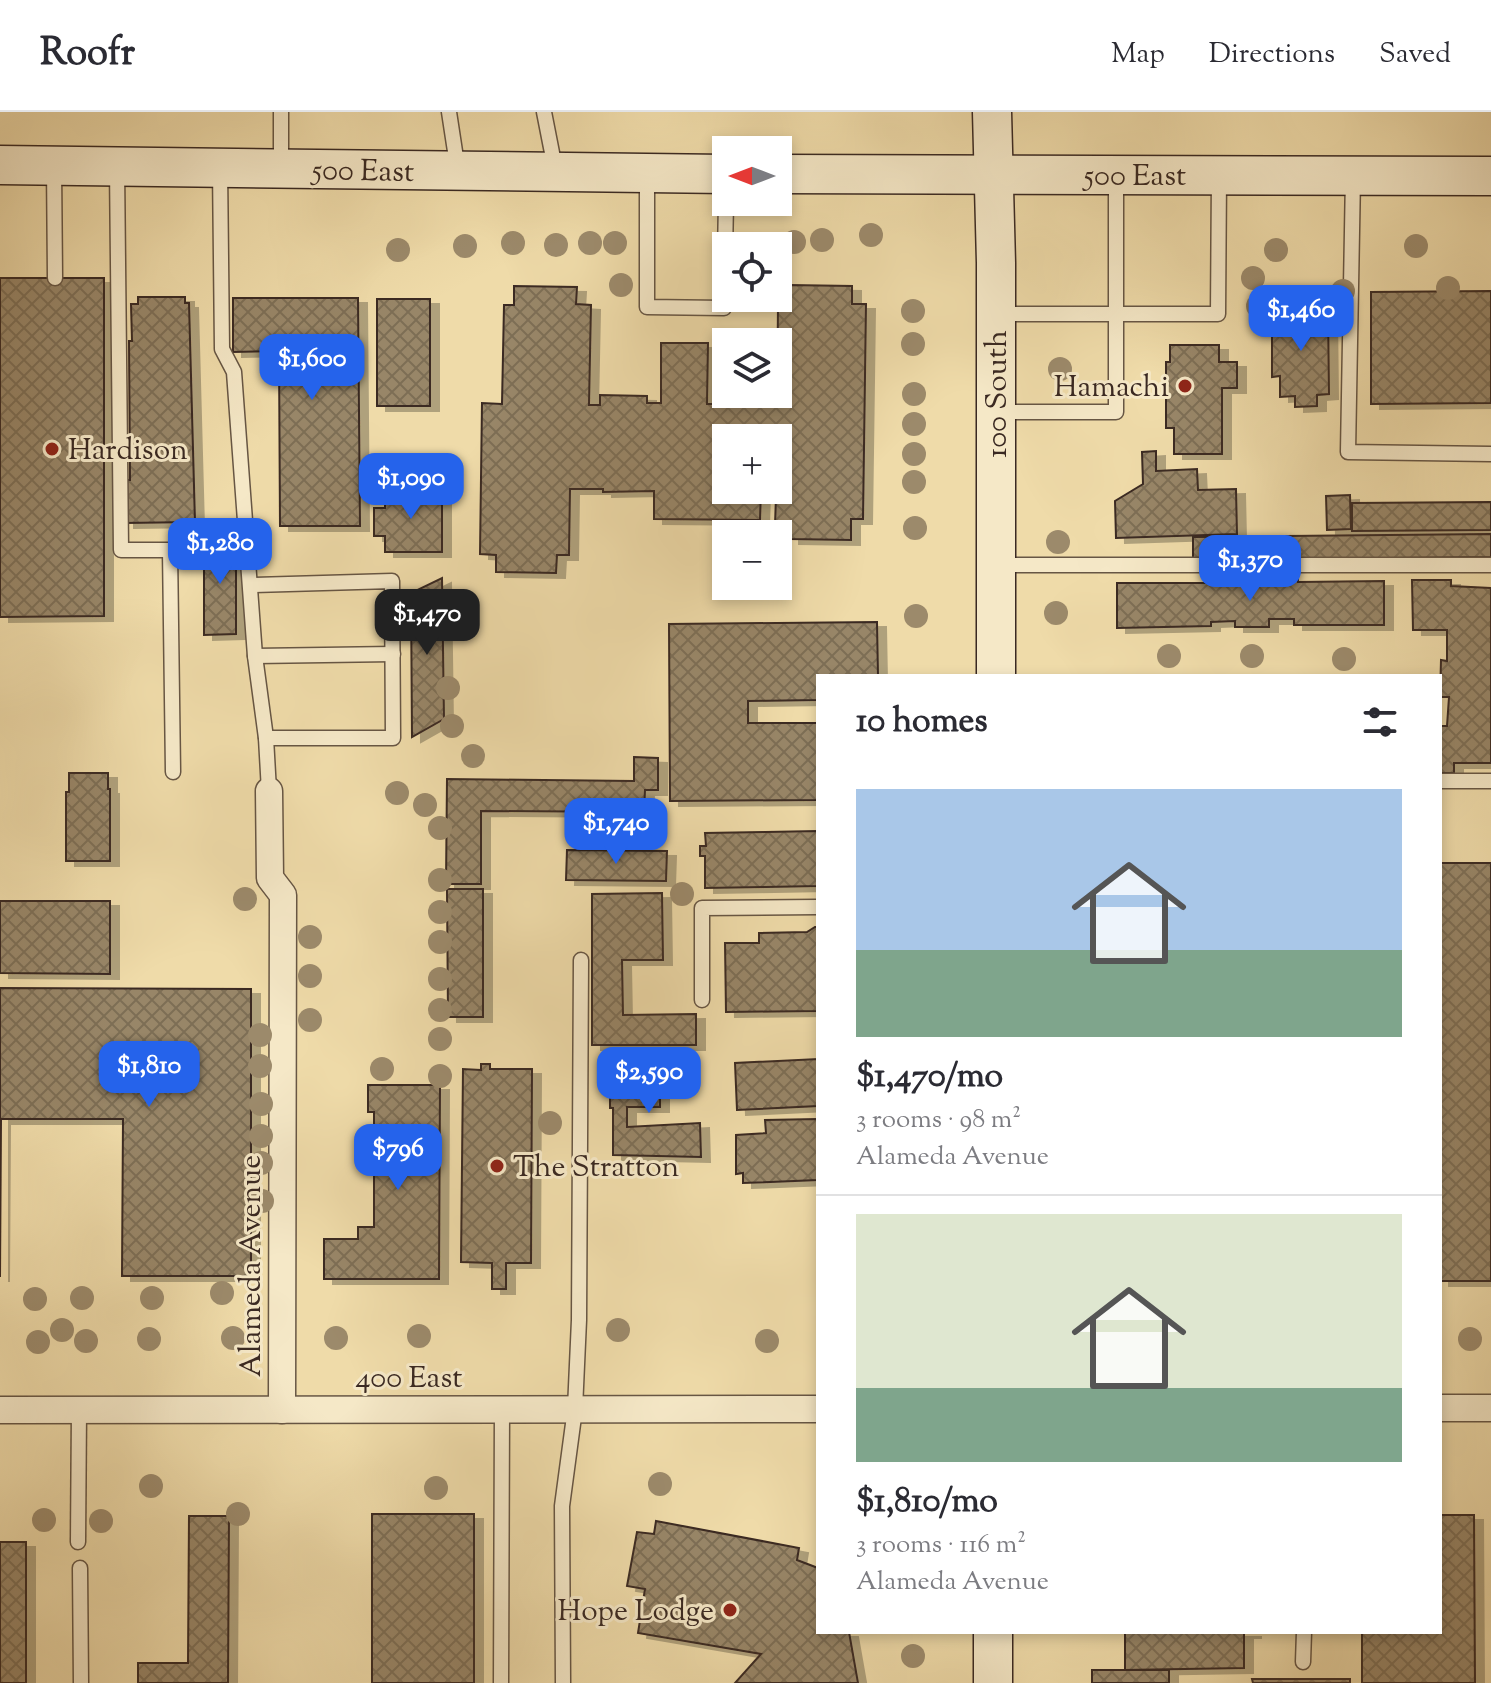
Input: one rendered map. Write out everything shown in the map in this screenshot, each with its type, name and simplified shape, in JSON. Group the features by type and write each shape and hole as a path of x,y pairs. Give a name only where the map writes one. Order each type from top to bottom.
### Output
{"street":[{"name":"100 South","path":"992,112 996,314 996,674"},
{"name":"500 East","path":"0,165 712,174"},
{"name":"500 East","path":"792,174 1491,176"},
{"name":"Alameda Avenue","path":"269,791 270,878 283,895 282,1410"},
{"path":"1442,1408 1491,1408"},
{"name":"400 East","path":"0,1410 816,1409"},
{"path":"993,1634 993,1683"}],"lane":[{"path":"281,112 281,169"},
{"path":"449,112 458,171"},
{"path":"544,112 556,173"},
{"path":"54,166 55,278"},
{"path":"117,166 121,550 170,550 173,772"},
{"path":"220,168 222,349 234,372 255,656 266,738 269,791"},
{"path":"647,174 647,307 724,308 726,216"},
{"path":"996,412 1116,412 1116,175"},
{"path":"996,314 1218,314 1219,175"},
{"path":"1353,176 1348,452 1491,454"},
{"path":"996,565 1491,565"},
{"path":"251,585 392,581 393,738 266,738"},
{"path":"255,656 393,654"},
{"path":"1442,781 1491,781"},
{"path":"702,1000 702,908 816,907"},
{"path":"563,1683 562,1506 575,1409 579,1304 581,960"},
{"path":"501,1683 502,1409"},
{"path":"78,1542 79,1410"},
{"path":"80,1568 81,1683"},
{"path":"1303,1662 1304,1634"}],"building":[{"name":"Hardison","path":"0,278 104,278 104,616 0,617"},
{"path":"792,285 852,286 852,304 866,304 863,519 851,519 851,540 792,539 792,520 775,520 776,504 792,504 792,424 712,424 712,504 761,504 760,520 654,519 654,491 570,489 569,555 557,555 556,573 496,572 496,555 480,554 482,403 502,404 504,305 514,305 514,286 577,287 576,304 591,305 589,405 600,405 600,395 647,396 647,403 661,403 661,343 708,343 707,404 712,404 712,408 792,408 792,328 778,328 778,312 792,312"},
{"path":"1491,291 1491,403 1371,404 1371,292"},
{"path":"138,297 185,297 185,303 189,303 195,522 125,523 125,480 130,480 131,304 138,304"},
{"path":"233,298 358,298 360,526 280,526 279,351 233,352"},
{"path":"377,299 430,299 430,406 377,406"},
{"path":"1308,306 1308,309 1328,310 1329,394 1317,395 1317,406 1295,407 1295,396 1280,397 1280,376 1272,377 1272,307"},
{"path":"1170,345 1219,345 1219,362 1237,362 1237,388 1222,388 1222,454 1174,454 1174,428 1166,428 1166,362 1170,362"},
{"path":"1156,451 1156,471 1197,469 1198,490 1236,489 1237,534 1116,538 1115,501 1143,484 1142,452"},
{"path":"419,485 442,486 442,552 385,552 385,536 374,536 374,508 385,508 385,492 419,492"},
{"path":"1350,495 1351,529 1327,530 1326,496"},
{"path":"1491,502 1491,530 1352,531 1352,503"},
{"path":"1491,534 1491,557 1193,560 1193,537"},
{"path":"204,537 236,537 236,634 204,635"},
{"path":"1206,577 1298,577 1298,582 1384,581 1384,625 1294,625 1294,619 1269,619 1269,627 1235,627 1235,621 1211,622 1211,626 1117,628 1117,583 1206,583"},
{"path":"442,578 444,719 412,737 411,593"},
{"path":"1412,580 1451,580 1451,586 1491,588 1491,763 1454,763 1454,773 1442,773 1442,726 1447,726 1449,697 1442,697 1441,660 1447,661 1447,630 1413,630"},
{"path":"877,622 878,674 816,674 816,700 748,701 748,723 816,723 816,800 670,801 669,624"},
{"path":"634,757 658,758 658,790 645,790 644,812 481,811 481,884 446,884 447,779 634,781"},
{"path":"69,773 108,773 110,861 66,861"},
{"path":"816,831 816,886 705,888 705,856 700,856 700,846 706,846 705,833"},
{"path":"567,850 667,851 666,881 566,880"},
{"path":"1442,863 1491,863 1491,1281 1442,1281"},
{"path":"447,889 483,889 483,1017 448,1017"},
{"path":"662,893 663,960 622,960 623,1015 696,1014 696,1045 592,1045 592,894"},
{"path":"0,901 110,901 110,974 0,973"},
{"path":"816,927 816,1011 726,1012 725,943 759,943 759,933 807,932"},
{"path":"0,988 251,989 251,1276 122,1276 123,1119 1,1119 0,1277"},
{"path":"626,1051 660,1051 660,1107 627,1107 627,1127 700,1123 701,1157 613,1155 610,1096 626,1096"},
{"path":"816,1059 816,1106 737,1110 735,1063"},
{"name":"The Stratton","path":"481,1064 490,1064 490,1069 532,1069 531,1263 506,1263 506,1289 492,1289 492,1263 461,1262 463,1069 481,1070"},
{"path":"368,1085 440,1085 439,1279 324,1279 324,1239 358,1239 358,1227 374,1227 374,1112 368,1112"},
{"path":"816,1119 816,1180 743,1183 743,1173 736,1174 736,1135 766,1133 765,1120"},
{"path":"372,1514 474,1514 474,1683 372,1683"},
{"path":"1442,1515 1474,1515 1475,1683 1362,1683 1362,1634 1442,1634"},
{"path":"189,1516 229,1516 228,1683 138,1683 138,1663 188,1663"},
{"name":"Hope Lodge","path":"656,1521 799,1548 797,1560 816,1567 816,1634 849,1634 858,1683 735,1683 761,1654 638,1633 645,1589 627,1586 637,1532 654,1534"},
{"path":"0,1542 26,1542 26,1683 0,1683"},
{"path":"1125,1634 1244,1634 1244,1668 1125,1670"},
{"path":"1092,1670 1169,1670 1169,1683 1092,1683"},
{"path":"1252,1679 1350,1679 1350,1683 1253,1683"}],"place":[{"name":"Hamachi","path":"1185,386"},
{"name":"Hardison","path":"52,449"},
{"name":"The Stratton","path":"497,1166"},
{"name":"Hope Lodge","path":"730,1610"}]}
